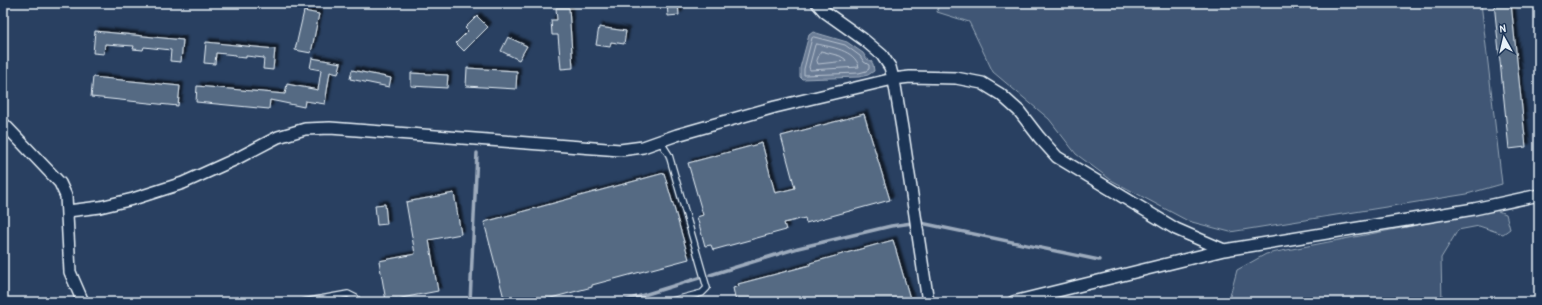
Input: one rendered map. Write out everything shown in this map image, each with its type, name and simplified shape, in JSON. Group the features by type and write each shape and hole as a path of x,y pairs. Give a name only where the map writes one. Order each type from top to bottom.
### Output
{"street":[{"path":"817,3 825,12 863,39 882,55 890,67 902,128 928,302"},
{"path":"68,211 100,207 133,199 183,183 236,159 278,137 305,129 330,128 620,150 643,147 677,135 775,107 893,78 956,78 982,83 1000,94 1019,112 1057,157 1176,229 1224,250"},
{"path":"3,123 60,183 66,196 68,211 67,222 70,272 84,302"},
{"path":"1012,302 1224,250 1474,209 1539,195"}],"lane":[{"path":"660,141 669,155 707,288 702,293 668,302"},
{"path":"304,302 348,294 356,298 358,302"}],"shaded area":[{"path":"939,3 1481,3 1502,184 1467,194 1230,232 1188,221 1111,180 1076,154 1049,119 993,72 969,22 937,12"},
{"path":"1495,210 1506,214 1510,229 1503,234 1479,226 1458,230 1441,258 1442,302 1210,302 1230,296 1237,270 1266,254"}],"water":[{"path":"813,32 847,42 863,53 867,59 871,61 874,71 868,75 859,77 802,79 800,77 800,68 809,35"}],"building":[{"path":"667,3 678,3 679,15 668,16"},
{"path":"1494,3 1511,3 1526,147 1509,149"},
{"path":"556,8 569,8 573,68 561,69 558,35 552,35 551,20 557,20"},
{"path":"304,11 319,14 311,53 295,50"},
{"path":"477,16 488,27 464,51 456,43 468,31 465,28"},
{"path":"599,27 626,31 624,44 611,42 610,47 596,45"},
{"path":"95,31 183,40 181,62 170,61 171,50 144,47 143,50 133,49 134,46 105,44 104,54 93,53"},
{"path":"508,37 527,46 519,60 501,51"},
{"path":"206,42 275,49 273,70 263,69 264,58 246,56 246,58 236,57 236,55 216,53 215,64 204,63"},
{"path":"312,58 341,63 338,74 330,72 325,104 305,101 304,107 270,100 269,109 196,102 197,86 285,94 287,84 318,90 321,70 310,68"},
{"path":"467,68 517,71 516,89 466,86"},
{"path":"352,70 391,78 389,87 350,79"},
{"path":"411,73 448,75 447,88 411,86"},
{"path":"93,77 180,86 178,106 91,97"},
{"path":"864,114 890,200 806,223 805,218 784,223 786,230 713,250 711,245 705,246 697,217 703,215 688,163 762,143 775,193 795,188 781,136"},
{"path":"664,173 689,259 592,285 592,287 536,302 505,302 484,222"},
{"path":"454,193 461,234 429,240 438,291 386,301 379,261 415,254 406,202"},
{"path":"385,204 387,224 377,225 375,205"},
{"path":"893,240 911,302 736,302 733,288 739,286 738,284 810,265 810,263"}],"waterway":[{"path":"470,302 477,153"},
{"path":"710,275 798,248 891,226 912,223"},
{"path":"921,223 1099,260"},
{"path":"621,302 699,278"}]}
